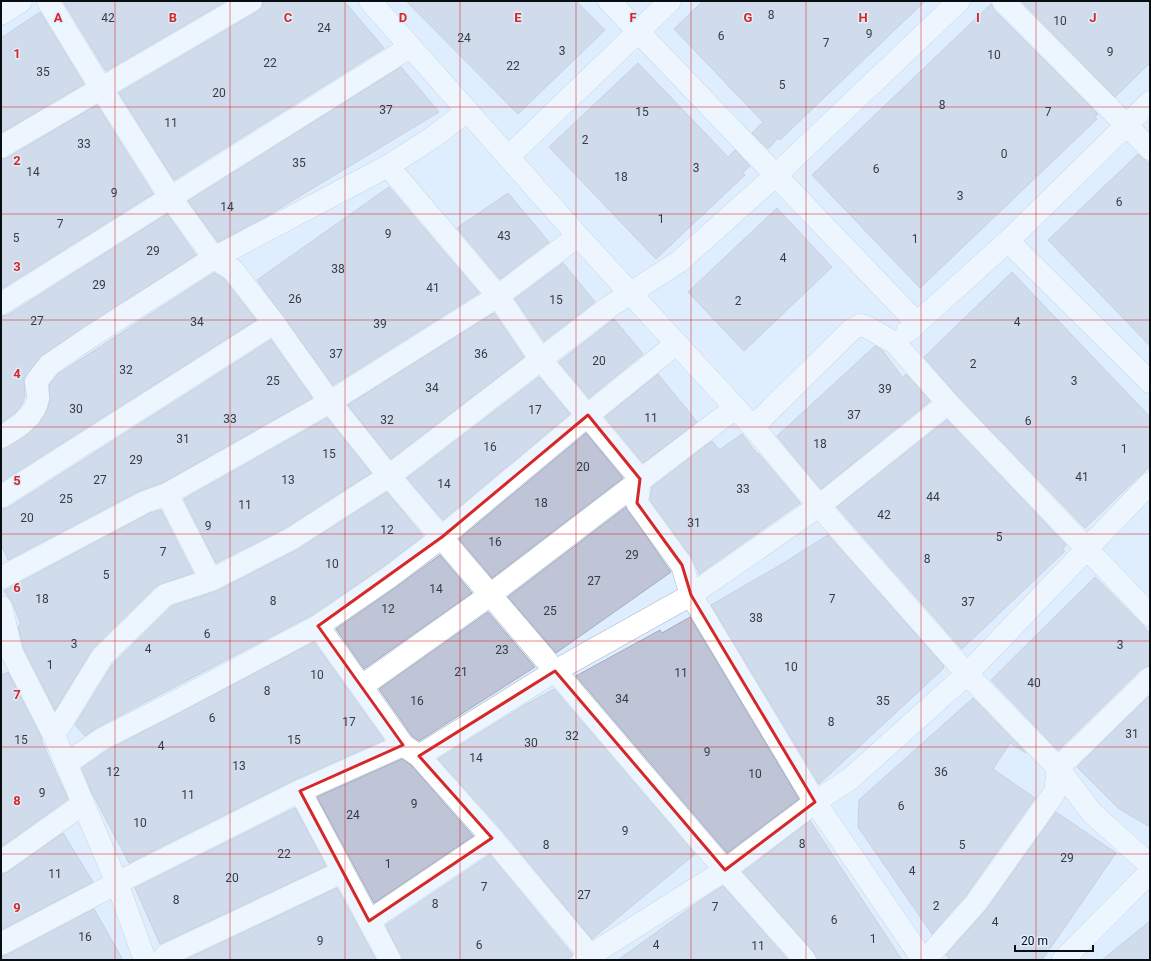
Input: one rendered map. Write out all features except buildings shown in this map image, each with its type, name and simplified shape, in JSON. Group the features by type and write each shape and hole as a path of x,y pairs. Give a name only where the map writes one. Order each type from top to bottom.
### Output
{"street":[{"path":"1,14 21,1"},
{"path":"48,1 171,198 214,258 233,270 274,323 330,402 389,476 725,870 805,960"},
{"path":"1,147 251,1"},
{"path":"609,1 916,322"},
{"path":"509,156 670,1"},
{"path":"54,735 102,657 165,595 211,580 291,539 389,476 609,307 680,261 776,175 959,1"},
{"path":"1002,1 1150,149"},
{"path":"373,2 410,47 509,156 578,236 753,427 819,506 967,674 1058,768 1092,813 1150,865"},
{"path":"1,304 410,47"},
{"path":"895,343 916,322 1008,241 1150,102"},
{"path":"1,437 12,431 31,414 38,398 36,382 49,365 214,258 388,166 432,138 467,111"},
{"path":"388,166 498,296 541,360 640,479 637,503 682,565 691,595 815,802 924,960 976,903 1055,792 1058,768 1150,678"},
{"path":"1,578 145,502 167,494 330,402 498,296 578,236"},
{"path":"1008,241 1150,382"},
{"path":"1,497 274,323"},
{"path":"753,427 851,330 860,325 865,326 895,343 948,403 1150,615"},
{"path":"66,764 102,739 182,699 318,626 388,578 442,537 588,415 676,344"},
{"path":"1,944 117,883 300,791 411,751 691,595 819,506 948,403"},
{"path":"362,686 490,595 640,479 735,408"},
{"path":"318,626 411,751 492,838 589,958 725,870 815,802 850,779 967,674 1086,548 1150,483"},
{"path":"167,494 211,580"},
{"path":"1,607 12,653 54,735 117,883 145,960"},
{"path":"300,791 390,960"},
{"path":"1,862 83,804"},
{"path":"369,921 492,838"},
{"path":"163,960 166,955 342,872"},
{"path":"1063,960 1150,872"}],"highlighted area":[{"path":"588,415 640,479 637,503 682,565 691,595 815,802 725,870 555,671 419,756 492,838 369,921 300,791 403,745 318,626 442,537"}]}
